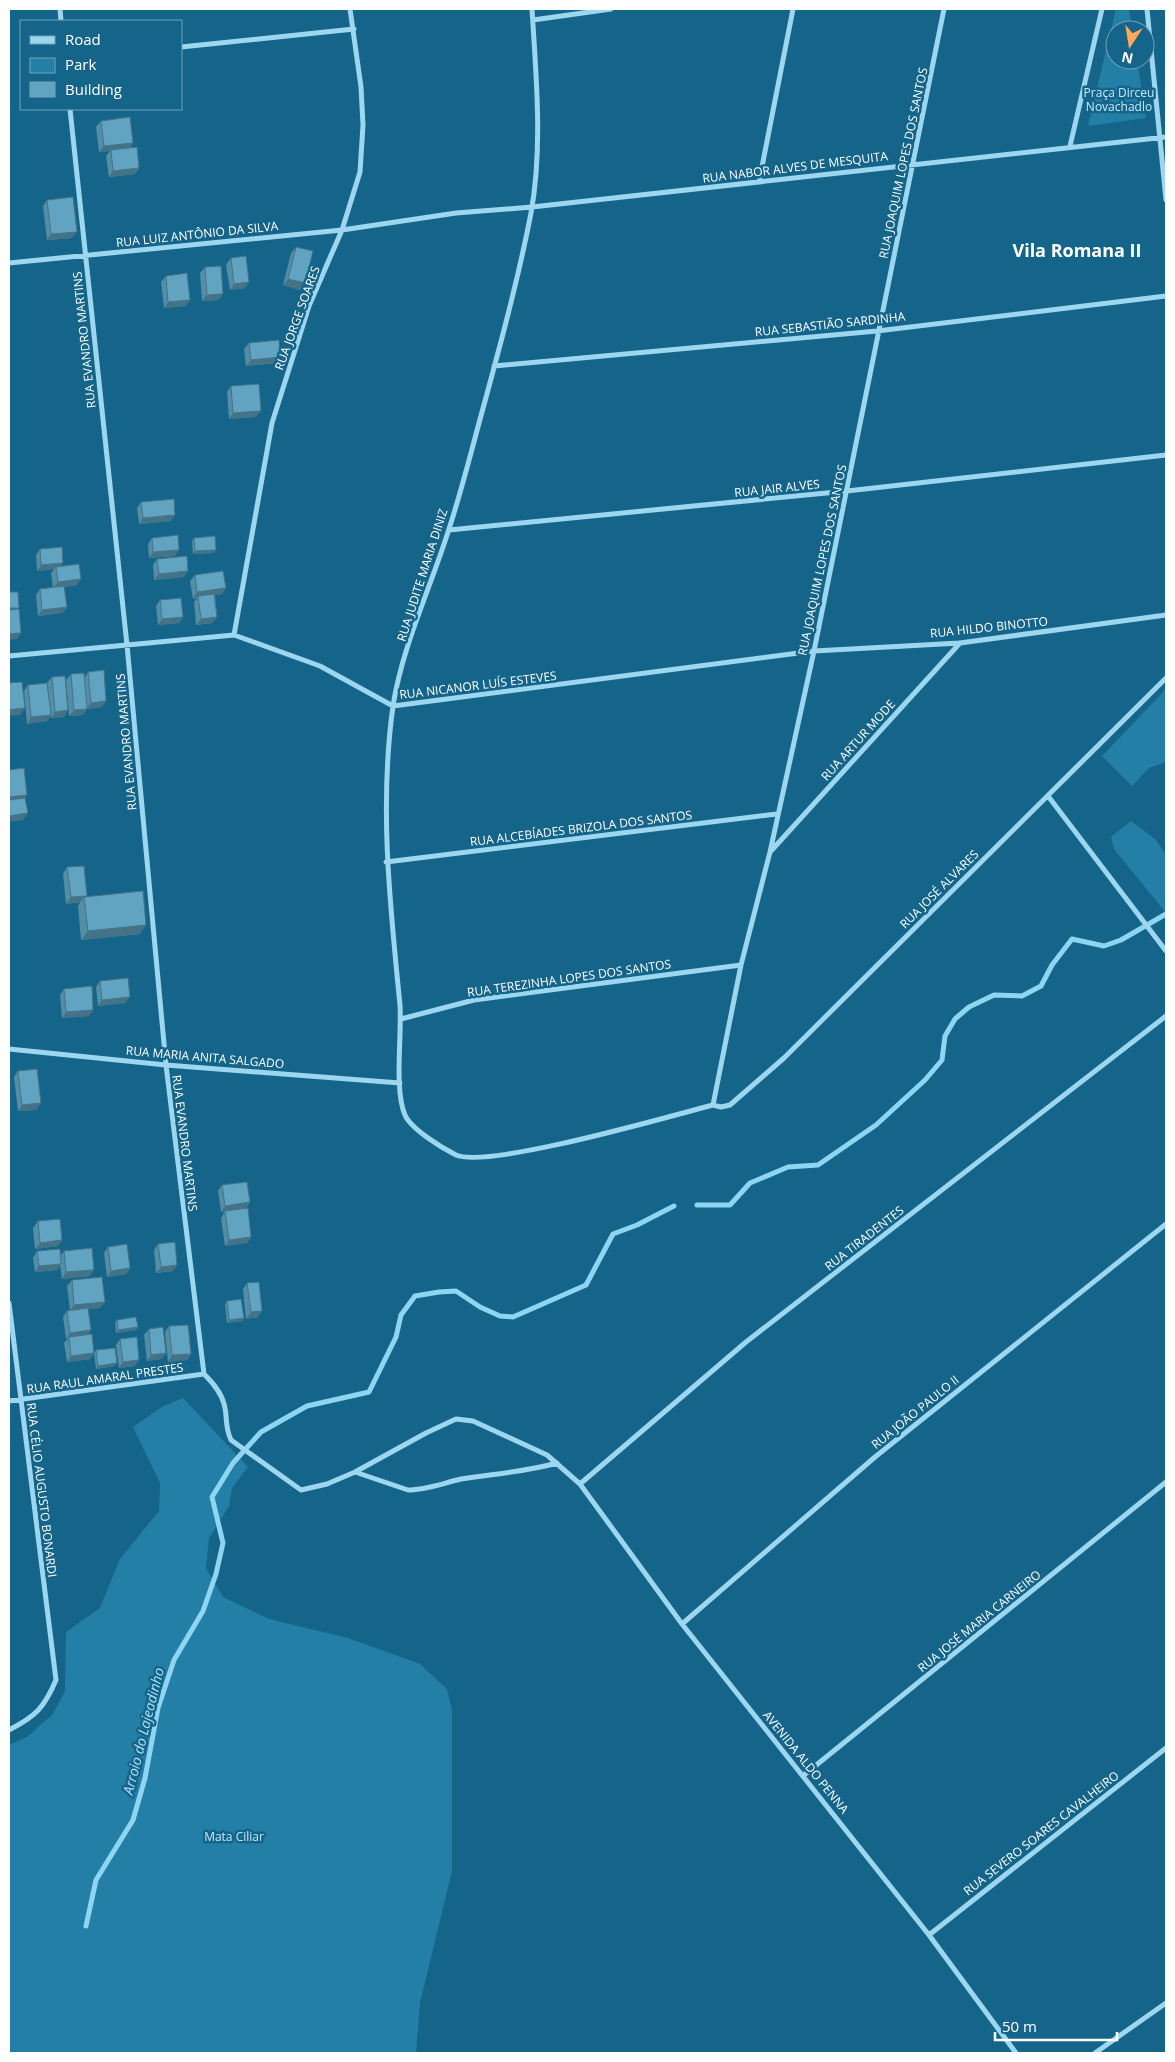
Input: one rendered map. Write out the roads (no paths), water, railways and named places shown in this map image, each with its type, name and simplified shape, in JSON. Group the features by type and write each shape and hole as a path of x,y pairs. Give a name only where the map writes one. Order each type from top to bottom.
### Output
{"street":[{"name":"RUA JORGE SOARES","path":"234,635 272,423 309,306 342,230 360,172 363,125 354,29 350,9"},
{"name":"RUA JUDITE MARIA DINIZ","path":"532,9 537,142 532,207 520,266 449,530 399,675 393,706 386,782 386,862 401,1019 400,1083 405,1116 433,1142 461,1157 498,1156 598,1134 713,1105"},
{"path":"533,20 611,9"},
{"path":"759,182 793,9"},
{"name":"RUA JOAQUIM LOPES DOS SANTOS","path":"713,1105 741,965 770,852 814,651 944,9"},
{"path":"1070,146 1102,9"},
{"path":"1147,9 1166,200"},
{"path":"182,47 354,29"},
{"name":"RUA EVANDRO MARTINS","path":"70,110 127,645 166,1065 204,1374"},
{"name":"RUA NABOR ALVES DE MESQUITA","path":"386,221 532,207 1070,146 1166,137"},
{"name":"RUA LUIZ ANTÔNIO DA SILVA","path":"9,263 342,230 386,221"},
{"name":"RUA SEBASTIÃO SARDINHA","path":"494,366 878,330 1166,296"},
{"name":"RUA JAIR ALVES","path":"449,530 847,491 1166,455"},
{"name":"RUA HILDO BINOTTO","path":"814,651 960,643 1166,615"},
{"name":"RUA NICANOR LUÍS ESTEVES","path":"9,656 234,635 320,666 393,706 814,651"},
{"name":"RUA ARTUR MODE","path":"770,852 960,643"},
{"name":"RUA JOSÉ ALVARES","path":"713,1105 721,1107 730,1105 784,1058 1166,678"},
{"path":"1048,796 1166,951"},
{"name":"RUA ALCEBÍADES BRIZOLA DOS SANTOS","path":"386,862 777,814"},
{"name":"RUA TEREZINHA LOPES DOS SANTOS","path":"401,1019 474,1000 741,965"},
{"name":"RUA TIRADENTES","path":"580,1484 746,1342 1166,1016"},
{"name":"RUA MARIA ANITA SALGADO","path":"9,1049 166,1065 400,1083"},
{"name":"RUA JOÃO PAULO II","path":"682,1624 875,1456 1166,1224"},
{"name":"RUA CÉLIO AUGUSTO BONARDI","path":"9,1303 56,1680 46,1704 30,1719 9,1730"},
{"name":"AVENIDA ALDO PENNA","path":"204,1374 216,1387 225,1405 225,1427 231,1440 301,1490 327,1484 356,1472 426,1433 456,1419 473,1421 547,1455 580,1484 682,1624 804,1775 929,1935 1016,2053"},
{"name":"RUA RAUL AMARAL PRESTES","path":"9,1401 204,1374"},
{"path":"356,1472 408,1490 417,1490 463,1479 536,1469 557,1464"},
{"name":"RUA JOSÉ MARIA CARNEIRO","path":"804,1775 1166,1482"},
{"name":"RUA SEVERO SOARES CAVALHEIRO","path":"929,1935 1166,1748"},
{"path":"1095,2053 1166,2003"}],"waterway":[{"name":"Arroio do Lajeadinho","path":"697,1205 730,1205 750,1183 788,1167 818,1165 876,1125 925,1080 942,1060 945,1036 955,1019 969,1007 994,995 1022,996 1041,986 1052,965 1072,939 1104,946 1121,940 1166,914"},
{"name":"Arroio do Lajeadinho","path":"86,1926 96,1880 133,1820 145,1778 158,1708 174,1660 203,1611 216,1574 223,1543 212,1497 233,1463 261,1432 307,1406 369,1392 396,1337 401,1315 415,1296 456,1291 480,1307 500,1316 513,1317 586,1285 613,1234 637,1225 674,1206"}],"district":[{"name":"Vila Romana II","path":"1077,250"}],"park label":[{"name":"Praça Dirceu Novachadlo","path":"1119,99"},
{"name":"Mata Ciliar","path":"234,1836"}]}
